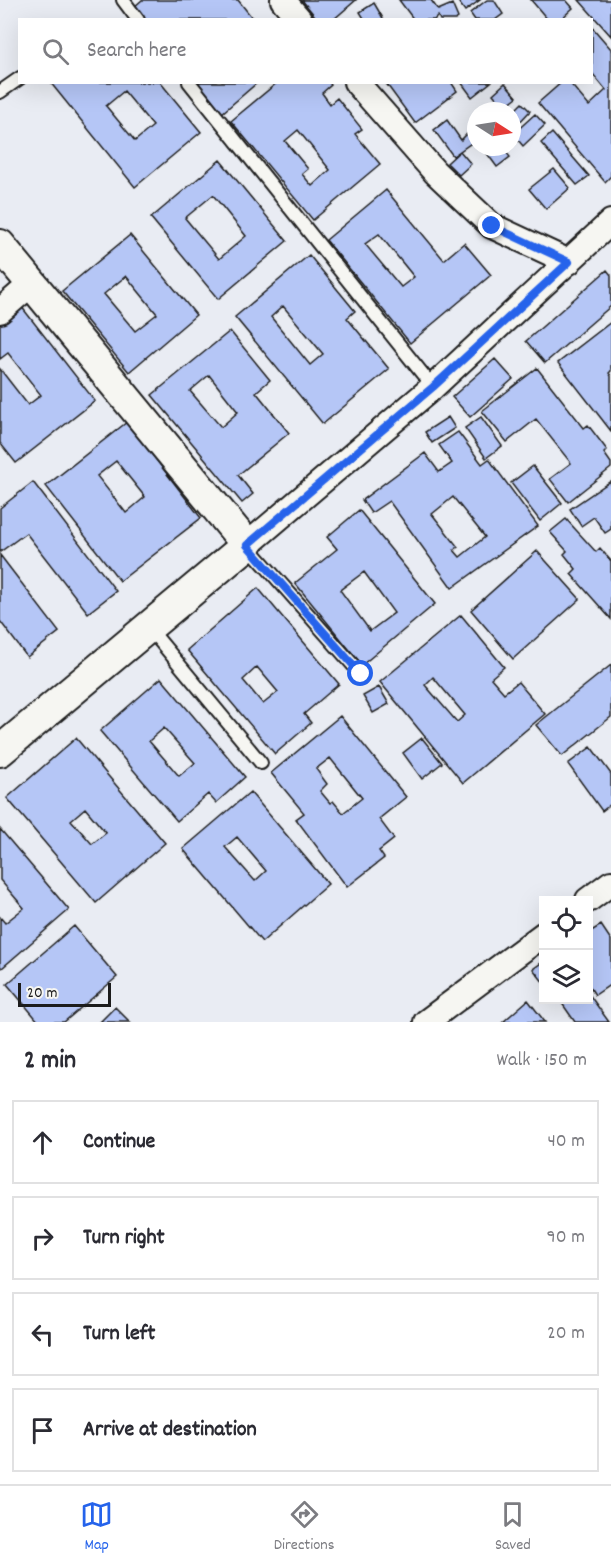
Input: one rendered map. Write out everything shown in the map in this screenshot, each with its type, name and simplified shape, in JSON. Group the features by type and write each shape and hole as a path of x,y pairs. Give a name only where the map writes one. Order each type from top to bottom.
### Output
{"street":[{"path":"283,0 298,18"},
{"path":"358,84 435,172 492,226 569,262"},
{"path":"0,751 433,387 569,262 609,230"},
{"path":"0,245 247,545"},
{"path":"0,311 32,284"},
{"path":"593,896 611,883"},
{"path":"426,1022 539,937"}],"lane":[{"path":"123,0 136,18"},
{"path":"0,92 18,79"},
{"path":"191,84 433,387"},
{"path":"247,545 361,674"},
{"path":"148,627 261,763"}],"building":[{"path":"142,0 238,0 252,18 142,18 134,7"},
{"path":"302,0 356,0 335,18 316,18"},
{"path":"399,0 431,0 438,10 452,4 458,18 439,18 438,16 436,18 412,18"},
{"path":"457,0 480,0 465,11"},
{"path":"487,0 494,0 503,14 498,18 474,18 470,13"},
{"path":"531,0 566,0 573,8 562,18 546,18"},
{"path":"579,0 611,0 611,36"},
{"path":"374,3 383,18 364,18 360,12"},
{"path":"593,28 611,49 611,176 605,182 538,103 560,84 571,84 589,106 606,90 593,74"},
{"path":"52,84 162,84 201,132 135,187","holes":["124,91 153,126 135,141 106,106"]},
{"path":"197,84 256,84 221,114"},
{"path":"276,84 330,84 322,93 330,104 337,98 362,129 355,134 380,164 313,220 231,121","holes":["298,130 330,170 312,186 302,174 308,169 285,141"]},
{"path":"386,84 452,84 457,91 415,123"},
{"path":"462,84 488,84 472,97"},
{"path":"506,84 517,97 510,102 500,102 493,94"},
{"path":"521,104 530,111 521,121"},
{"path":"535,114 545,125 523,146 521,127"},
{"path":"447,120 461,140 467,134 467,146 453,156 434,130"},
{"path":"552,133 589,176 577,185 541,143"},
{"path":"460,151 471,164 459,175 447,163"},
{"path":"489,156 509,156 510,157 497,167"},
{"path":"220,160 287,241 218,299 151,218","holes":["213,195 246,236 219,259 185,218"]},
{"path":"554,169 570,188 546,209 529,189"},
{"path":"386,190 444,260 464,243 491,275 410,343 326,240","holes":["379,234 414,277 401,287 365,244"]},
{"path":"130,235 196,315 129,372 62,291","holes":["126,276 157,314 135,331 104,294"]},
{"path":"309,255 355,311 347,318 389,369 323,424 235,317","holes":["283,306 323,354 310,365 271,317"]},
{"path":"607,270 611,275 611,306 545,363 526,341"},
{"path":"21,306 95,401 16,463 0,443 0,369 28,405 41,395 8,353 0,359 0,323"},
{"path":"611,322 611,371 609,373 611,376 611,431 558,363"},
{"path":"230,331 270,380 256,392 289,433 238,475 253,494 242,503 152,395","holes":["209,375 238,412 221,427 190,391"]},
{"path":"495,359 513,379 470,417 452,397"},
{"path":"537,368 584,428 588,425 607,450 604,453 611,463 611,468 568,502 550,479 571,463 536,419 507,442 482,411"},
{"path":"448,417 455,428 432,443 425,432"},
{"path":"481,417 502,446 486,458 465,428"},
{"path":"127,422 201,518 120,581 46,486","holes":["116,461 145,497 126,513 97,476"]},
{"path":"458,432 482,464 489,459 538,526 452,588 389,501 371,513 362,500 425,453 439,472 452,463 439,445","holes":["453,497 485,537 460,557 454,550 458,547 432,514"]},
{"path":"533,466 562,503 540,521 511,483"},
{"path":"611,481 611,529 605,533 594,517 581,526 570,509"},
{"path":"33,482 116,591 88,613 26,533 0,552 0,508"},
{"path":"359,510 435,604 362,665 295,583 337,549 327,537","holes":["364,572 394,613 370,631 340,590"]},
{"path":"566,519 596,552 600,548 611,561 611,619 571,574 576,569 564,554 567,551 550,532"},
{"path":"537,551 580,599 513,659 471,610"},
{"path":"0,555 59,632 27,657 0,621"},
{"path":"258,588 339,684 304,714 311,723 275,754 187,650","holes":["257,667 278,692 263,704 243,680"]},
{"path":"461,615 504,667 491,678 504,693 518,682 545,714 463,783 380,682","holes":["433,677 465,715 457,722 425,685"]},
{"path":"611,665 611,717 562,756 536,725"},
{"path":"161,678 245,777 216,803 208,794 177,821 100,731","holes":["164,728 195,763 179,776 149,741"]},
{"path":"379,687 389,704 373,713 363,696"},
{"path":"340,716 406,797 379,819 394,839 379,851 384,858 347,887 296,819 304,813 271,773","holes":["330,758 362,798 343,813 320,791 327,784 316,769"]},
{"path":"76,738 165,843 96,903 7,798","holes":["85,808 106,833 92,844 71,820"]},
{"path":"422,738 442,763 422,779 403,753"},
{"path":"591,747 611,774 611,804 602,811 568,764"},
{"path":"250,792 328,884 262,942 183,849","holes":["237,837 266,871 255,881 225,847"]},
{"path":"0,829 69,910 2,968 0,966 0,917 5,923 24,908 0,880"},
{"path":"601,925 611,940 611,984 595,995 593,992 593,930"},
{"path":"74,926 117,977 64,1022 39,1022 7,984"},
{"path":"539,965 539,977 533,969"},
{"path":"528,1000 545,1022 503,1022"},
{"path":"593,1000 609,1022 575,1022 562,1004 593,1004"},
{"path":"115,1007 130,1022 100,1022"}],"route":[{"path":"361,674 247,545 433,387 569,262 492,226"}]}
